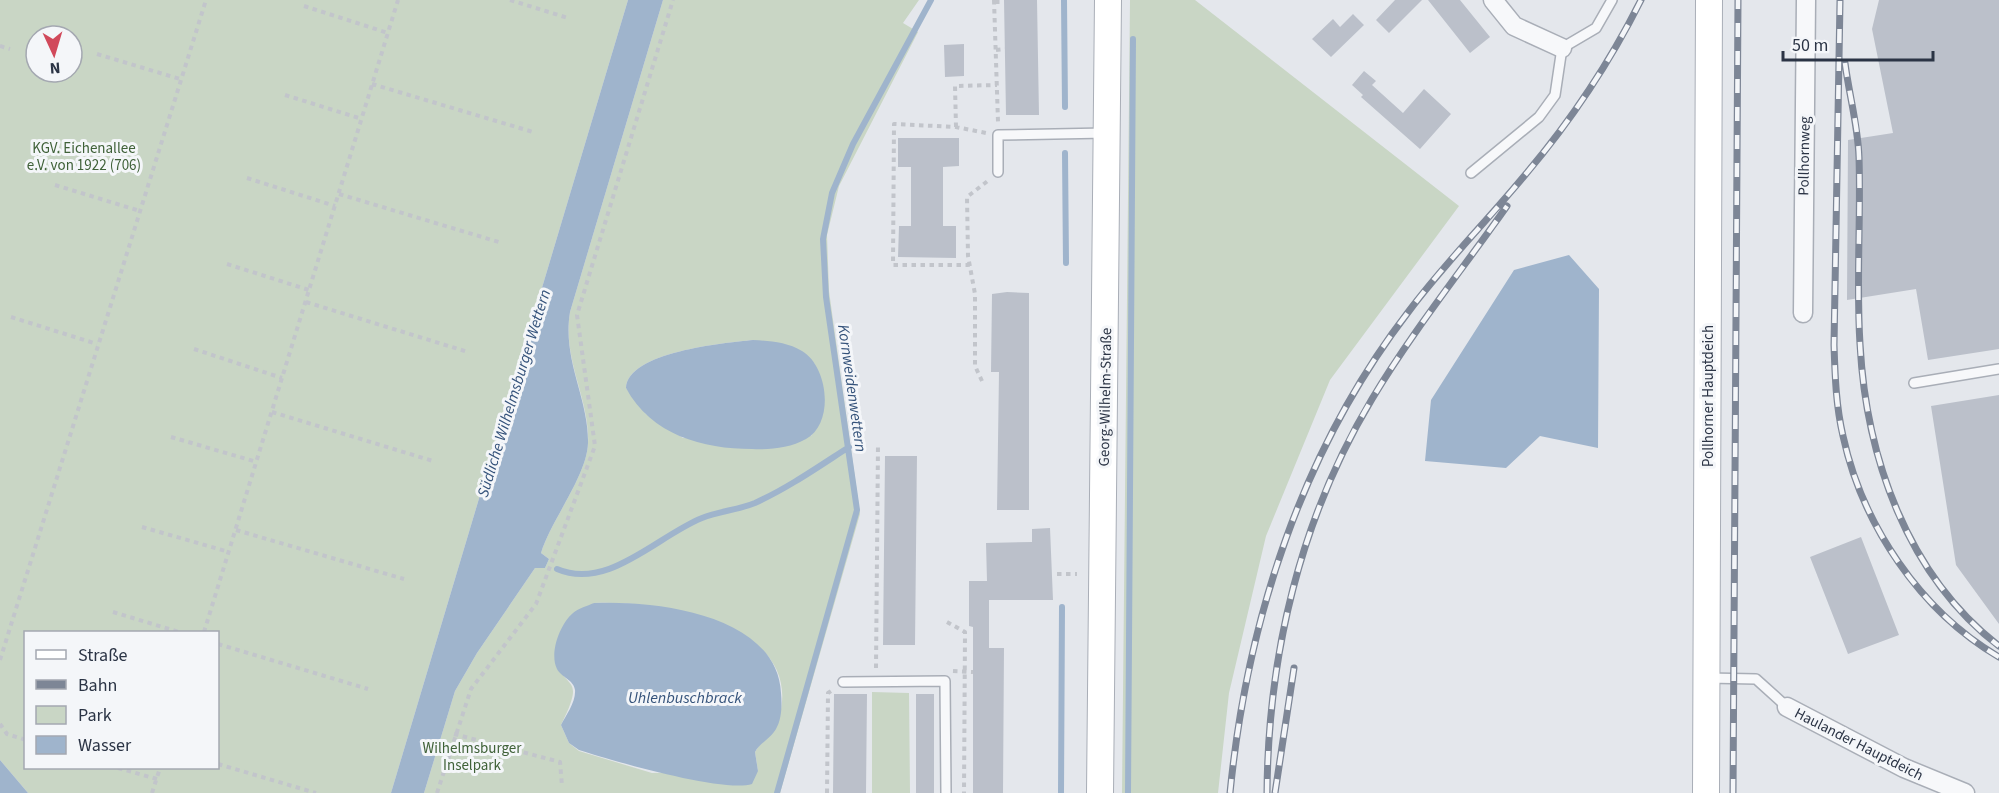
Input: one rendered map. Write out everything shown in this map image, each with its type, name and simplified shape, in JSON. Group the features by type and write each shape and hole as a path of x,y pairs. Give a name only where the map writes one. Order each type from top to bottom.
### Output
{"main road":[{"name":"Georg-Wilhelm-Straße","path":"1100,793 1108,0"},
{"name":"Pollhorner Hauptdeich","path":"1706,793 1709,0"}],"street":[{"path":"1493,0 1514,26 1562,48"},
{"name":"Pollhornweg","path":"1803,313 1806,0"},
{"name":"Haulander Hauptdeich","path":"1787,707 1904,768 1965,793"}],"lane":[{"path":"1471,173 1539,117 1555,95 1562,48 1596,28 1612,0"},
{"path":"998,172 998,135 1108,133"},
{"path":"1914,383 1999,369"},
{"path":"1706,678 1756,679 1787,707"},
{"path":"843,682 945,681 946,793"}],"path":[{"path":"0,660 206,0"},
{"path":"205,631 398,0"},
{"path":"510,0 568,18"},
{"path":"437,793 454,734 471,689 536,604 595,446 577,315 673,0"},
{"path":"970,266 893,265 894,124 956,127 998,135 994,1 1004,2"},
{"path":"304,6 388,33"},
{"path":"0,46 10,49"},
{"path":"996,50 1005,49"},
{"path":"97,54 180,79"},
{"path":"372,84 533,132"},
{"path":"956,127 955,86 997,85"},
{"path":"285,95 362,119"},
{"path":"997,95 1005,95"},
{"path":"982,381 975,366 975,294 970,266 967,197 998,172"},
{"path":"247,178 335,206"},
{"path":"55,185 140,211"},
{"path":"339,194 502,243"},
{"path":"227,264 309,290"},
{"path":"306,302 468,352"},
{"path":"11,317 97,344"},
{"path":"194,349 282,378"},
{"path":"272,412 433,461"},
{"path":"171,437 257,462"},
{"path":"876,681 878,444"},
{"path":"142,527 229,552"},
{"path":"236,530 404,579"},
{"path":"1057,574 1077,574"},
{"path":"113,612 173,631"},
{"path":"947,622 965,632 964,793"},
{"path":"219,644 368,689"},
{"path":"945,671 973,672"},
{"path":"827,793 828,693 843,682"},
{"path":"0,724 7,734 24,739"},
{"path":"454,734 560,762 562,786"},
{"path":"219,764 316,793"},
{"path":"122,769 157,779"},
{"path":"152,793 160,769"}],"green space":[{"name":"KGV. Eichenallee e.V. von 1922 (706)","path":"0,0 628,0 391,793 28,793 0,760"},
{"name":"Wilhelmsburger Inselpark","path":"663,0 919,0 903,23 918,32 839,186 827,235 829,291 860,514 780,793 424,793 455,691 477,653 535,568 545,568 549,559 541,553 582,469 586,456 587,427 570,347 570,312","holes":["753,340 814,363 823,400 820,418 811,436 683,438 646,414 626,388 631,376 642,366 659,358 700,347","594,603 653,606 719,623 747,638 769,657 781,683 780,714 773,729 755,752 758,771 652,773 579,751 569,743 561,725 569,708 573,689 558,665 555,651"]},
{"path":"1130,0 1195,0 1459,206 1330,380 1266,536 1229,693 1218,793 1122,793"},
{"path":"872,692 909,693 910,793 872,793"}],"water":[{"name":"Südliche Wilhelmsburger Wettern","path":"628,0 663,0 570,312 572,363 587,427 586,456 582,469 541,553 549,559 545,568 535,568 477,653 455,691 424,793 391,793"},
{"path":"1569,255 1599,289 1598,448 1540,436 1506,468 1425,461 1431,400 1514,270"},
{"path":"753,340 778,342 796,348 811,358 818,369 825,395 821,421 815,431 800,442 765,449 734,448 697,442 664,428 649,417 626,388 631,376 642,366 659,358 700,347"},
{"name":"Uhlenbuschbrack","path":"594,603 648,605 679,609 709,617 736,629 759,645 774,666 781,693 781,707 776,729 755,752 758,771 752,784 738,786 694,780 616,761 579,750 569,743 561,725 572,704 575,690 557,669 555,647 560,631 568,618 578,610"},
{"path":"0,760 28,793 0,793"}],"building":[{"path":"1004,0 1037,0 1039,115 1006,115"},
{"path":"1395,0 1422,0 1389,33 1376,20"},
{"path":"1428,0 1460,0 1490,37 1470,53"},
{"path":"1879,0 1999,0 1999,349 1928,360 1916,289 1847,300 1848,140 1893,133 1872,29"},
{"path":"1353,14 1364,25 1331,57 1312,39 1333,19 1340,27"},
{"path":"964,44 964,76 945,77 944,45"},
{"path":"1364,71 1376,81 1372,85 1403,113 1424,89 1451,114 1420,149 1361,97 1363,95 1352,85"},
{"path":"898,138 959,138 959,166 943,167 943,226 956,226 956,258 898,257 899,226 911,226 911,167 898,167"},
{"path":"1029,293 1029,510 997,510 999,372 991,372 992,294"},
{"path":"1999,395 1999,624 1956,565 1931,406"},
{"path":"885,456 917,456 915,645 883,645"},
{"path":"1050,528 1053,600 989,600 989,648 1004,648 1003,793 973,793 973,627 969,626 969,581 987,581 986,543 1032,542 1032,529"},
{"path":"1861,537 1899,635 1848,654 1810,557"},
{"path":"834,694 867,694 866,793 833,793"},
{"path":"916,694 934,694 934,793 916,793"}],"waterway":[{"name":"Kornweidenwettern","path":"777,793 857,510 826,297 823,239 832,193 853,144 931,0"},
{"path":"1064,0 1065,107"},
{"path":"1128,793 1133,39"},
{"path":"1065,153 1066,263"},
{"path":"557,569 576,574 595,573 613,567 702,518 749,505 767,497 849,447"},
{"path":"1061,793 1062,607"}],"railway":[{"path":"1230,793 1238,728 1250,664 1266,601 1286,539 1310,479 1338,421 1371,365 1409,311 1558,134 1603,69 1641,0"},
{"path":"1733,793 1738,0"},
{"path":"1840,1 1834,345 1837,402 1843,436 1864,501 1898,562 1944,615 1970,638 1999,657"},
{"path":"1845,63 1858,145 1860,344 1871,429 1882,470 1897,511 1916,549 1939,585 1967,617 1999,646"},
{"path":"1267,793 1269,741 1282,639 1307,540 1325,492 1347,445 1387,374 1507,206"},
{"path":"1275,793 1294,668"}]}
